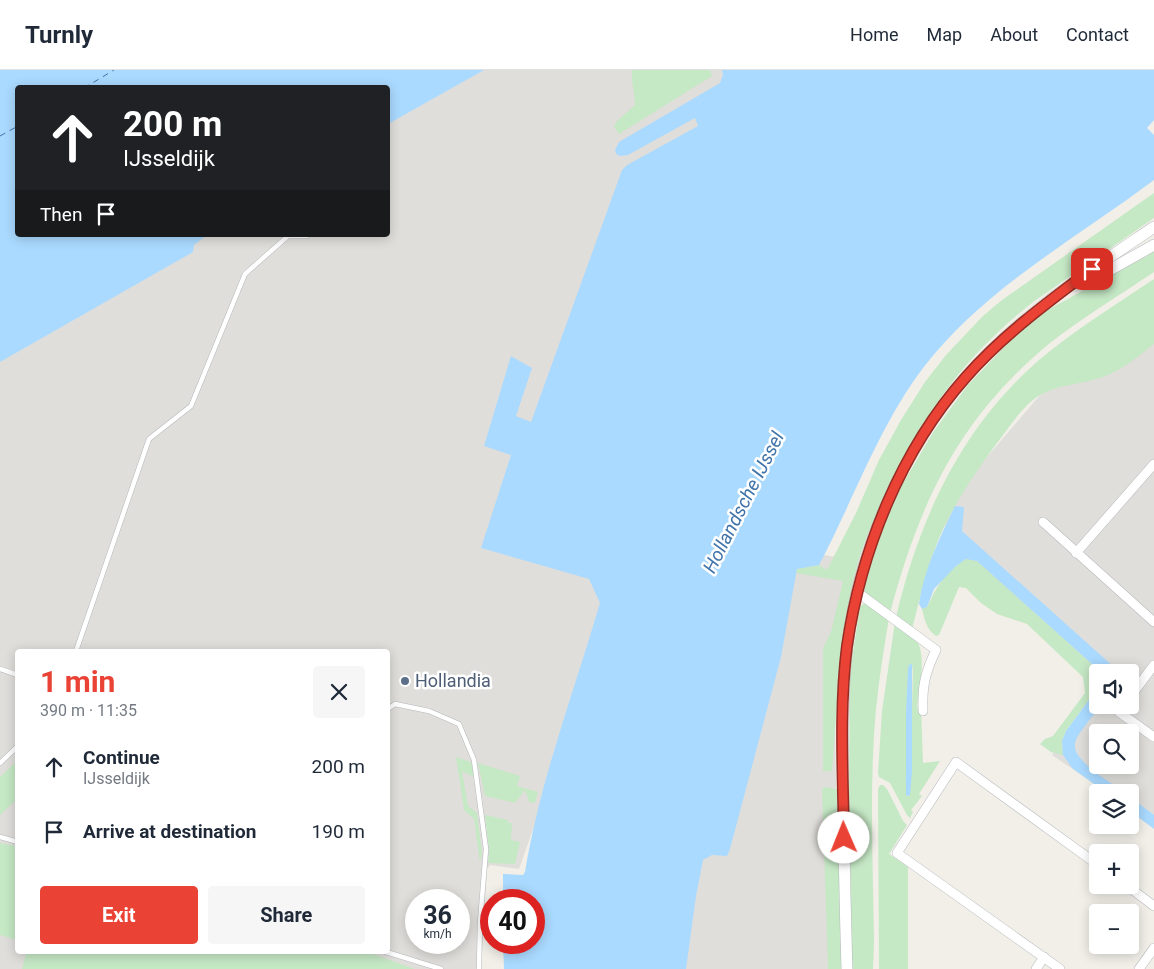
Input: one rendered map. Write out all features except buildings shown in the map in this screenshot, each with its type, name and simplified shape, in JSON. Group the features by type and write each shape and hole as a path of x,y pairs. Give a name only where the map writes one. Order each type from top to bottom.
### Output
{"street":[{"path":"847,969 843,714 847,647 857,592 870,548 887,506 917,446 941,410 987,355 1022,323 1092,269 1154,226"},
{"path":"1092,269 1102,274 1154,245"},
{"path":"1076,553 1154,464"},
{"path":"1043,522 1154,622"},
{"path":"857,592 936,650 926,672 923,711"},
{"path":"1139,685 1154,664"},
{"path":"1123,714 1154,737"},
{"path":"1060,969 897,853 956,762 1089,858"},
{"path":"1138,894 1154,906"},
{"path":"1139,969 1154,948"},
{"path":"1036,969 1044,958"}],"lane":[{"path":"77,649 149,440 191,406 245,274 287,237"},
{"path":"0,670 15,675"},
{"path":"390,708 395,704 429,711 460,724 474,760 486,849 480,923 479,969"},
{"path":"0,763 15,749"},
{"path":"0,837 15,841"},
{"path":"390,953 441,969"}],"shaded area":[{"path":"446,70 732,70 597,573 612,605 519,869 490,865 487,869 486,889 480,889 481,969 0,969 0,336 158,237 390,237 390,99"},
{"path":"1154,339 1154,826 1139,815 1139,784 1094,784 1052,755 1089,700 1089,714 1139,714 1139,664 1089,665 973,579 943,522 963,485 1040,395"},
{"path":"787,548 862,562 833,643 840,969 673,969"}],"green space":[{"path":"632,70 710,70 712,76 619,134 614,126 635,105"},
{"path":"1154,193 1154,218 1033,302 1012,320 963,369 927,420 880,508 866,539 856,570 841,655 832,771 823,771 823,648 831,632 843,581 796,573 797,569 819,565 827,570 856,513 879,460 901,420 925,382 946,355 983,316 1002,300"},
{"path":"1154,252 1154,272 1088,315 1050,343 1018,372 991,401 967,432 947,464 930,498 915,534 890,613 865,593 864,588 896,495 934,431 968,385 1011,340 1042,313"},
{"path":"1154,279 1154,344 1117,371 1103,377 1064,386 1042,394 1020,413 976,472 945,524 924,583 912,629 896,617 906,580 917,544 931,510 947,476 966,445 1011,386 1039,360 1081,328"},
{"path":"966,559 977,561 1092,664 1089,664 1089,700 1066,731 1062,741 1063,755 1051,752 1040,744 1045,739 1053,736 1085,693 1083,677 1027,624 997,614 981,603 966,588 959,587 939,635 936,636 928,627 922,609 927,607 947,574"},
{"path":"863,604 868,604 889,618 876,709 874,738 872,796 873,969 852,969 849,786 850,672 860,607"},
{"path":"895,622 914,637 920,650 921,675 917,707 921,708 923,763 940,761 919,794 922,796 911,810 913,812 910,818 890,783 879,777 882,711","holes":["913,665 910,794 906,795 906,713"]},
{"path":"456,757 471,762 474,777 462,771 468,806 477,813 482,852 480,863 474,819 464,810"},
{"path":"15,763 15,801 0,815 0,777"},
{"path":"478,763 520,776 517,786 538,792 535,803 529,802 525,790 515,803 485,796"},
{"path":"880,785 887,789 903,821 907,825 889,854 908,867 908,969 879,969 878,789"},
{"path":"822,788 841,790 843,969 828,969"},
{"path":"485,815 508,820 508,823 512,823 511,840 520,842 515,864 488,863 489,850"},
{"path":"0,843 15,846 15,939 0,935"},
{"path":"26,954 372,954 415,969 22,969"}],"water":[{"path":"0,70 484,70 390,123 390,85 15,85 15,237 204,237 194,245 193,252 0,362"},
{"name":"Hollandsche IJssel","path":"722,70 1154,70 1154,120 1147,128 1154,135 1154,180 1002,289 947,339 923,368 893,415 867,464 819,565 797,569 781,657 730,849 727,856 712,855 703,860 686,969 504,969 503,954 545,954 545,889 503,889 503,874 523,875 525,872 531,838 548,770 600,603 589,579 481,548 511,455 484,446 511,356 532,368 516,416 531,422 622,170 627,165 698,126 695,118 628,155 620,156 616,154 615,150 619,142 720,83 723,75"},
{"path":"955,506 964,507 962,531 1111,664 1092,664 977,561 966,559 956,566 934,589 927,607 922,609 919,604 921,591 933,554"},
{"path":"912,664 912,772 910,795 908,796 906,795 906,713 908,669 909,665"},
{"path":"1089,700 1089,714 1094,714 1076,740 1076,751 1089,766 1089,774 1098,774 1112,784 1094,784 1072,768 1063,755 1062,741 1066,731"},
{"path":"1139,804 1154,815 1154,829 1139,818"}],"ferry route":[{"path":"89,85 114,70"},
{"path":"0,136 15,128"}],"place":[{"name":"Hollandia","path":"405,681"}],"route":[{"path":"844,838 843,714 847,647 862,574 887,506 902,474 929,426 966,378 987,355 1022,323 1092,269"}]}
